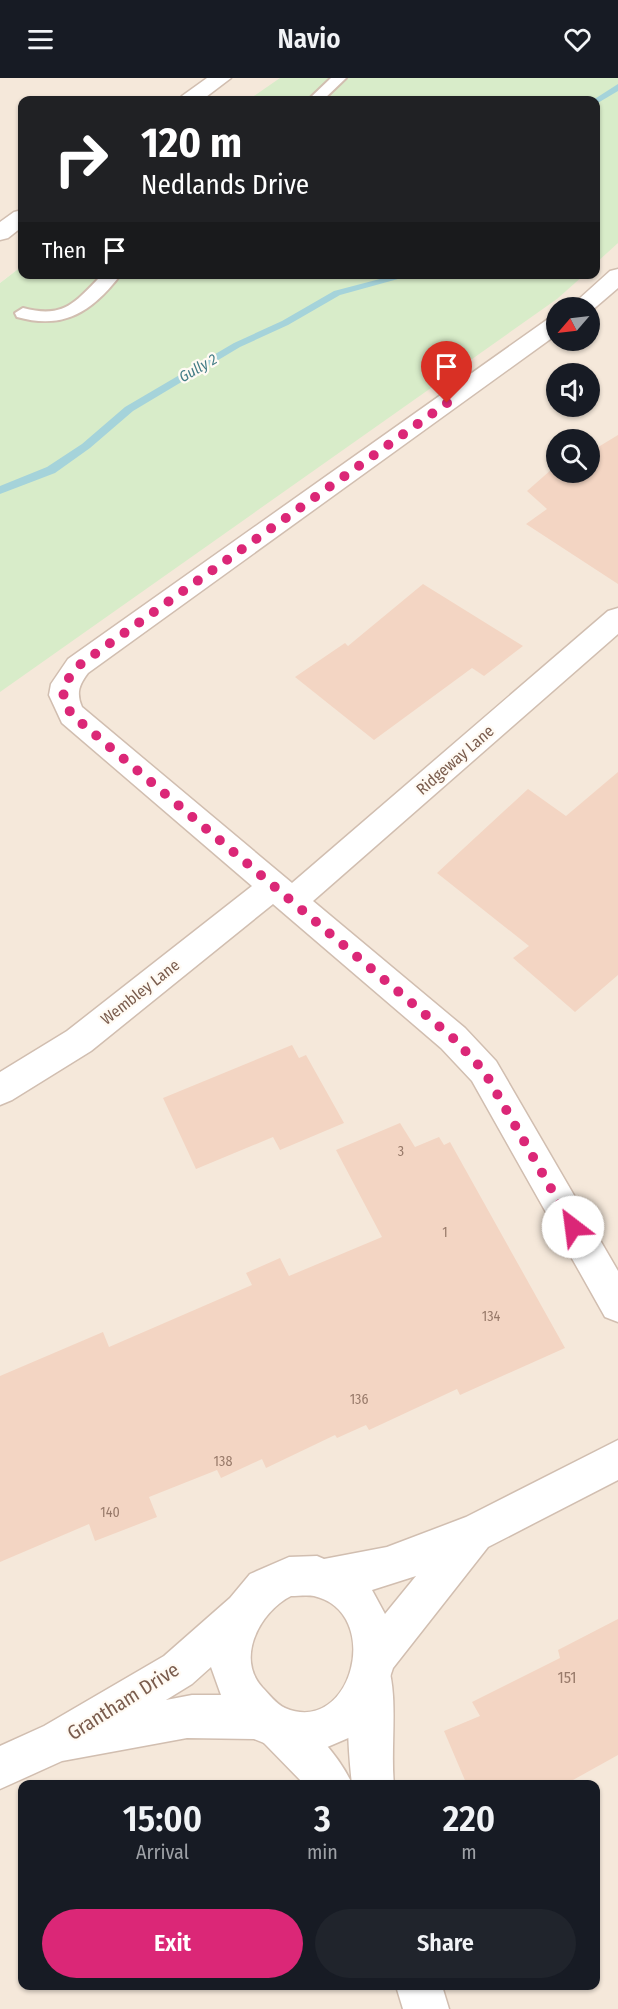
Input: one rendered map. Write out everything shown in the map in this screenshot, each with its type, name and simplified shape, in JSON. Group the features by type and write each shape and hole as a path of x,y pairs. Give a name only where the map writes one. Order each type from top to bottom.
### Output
{"street":[{"path":"195,96 221,78"},
{"path":"0,233 18,220"},
{"path":"593,297 618,276"},
{"path":"546,331 78,666 64,684 63,701 72,715 420,1008 484,1071 618,1305"},
{"name":"Ridgeway Lane","path":"283,893 618,618"},
{"name":"Wembley Lane","path":"0,1090 79,1041 283,893"},
{"name":"Grantham Drive","path":"325,1579 387,1567 476,1533 618,1459"},
{"name":"Grantham Drive","path":"241,1613 231,1648 233,1676 239,1690 254,1712 271,1723 293,1731 318,1730 342,1719 363,1696 374,1668 476,1533"},
{"name":"Grantham Drive","path":"0,1768 59,1741 178,1670 241,1613 257,1593 280,1579 305,1575 325,1579 347,1591 364,1612 373,1636 374,1668"},
{"path":"372,1780 370,1759 374,1668"},
{"name":"Grantham Drive","path":"59,1741 196,1715 271,1723"},
{"path":"271,1723 321,1771 327,1780"},
{"path":"420,1990 426,2009"}],"lane":[{"path":"319,96 339,78"},
{"path":"23,313 37,319 60,319 84,302 108,279"}],"shaded area":[{"path":"0,78 300,78 271,96 18,96 18,269 0,283"},
{"path":"618,233 618,2009 0,2009 0,683 561,279 600,279 600,249"}],"green space":[{"path":"280,78 618,78 618,243 600,259 600,96 254,96"},
{"path":"18,269 18,279 580,279 559,297 546,297 546,307 0,692 0,283"}],"building":[{"path":"618,435 618,584 526,524 547,509 527,491 546,474 546,483 600,483 600,446"},
{"path":"423,584 523,646 484,676 472,668 374,740 295,677 345,643 348,646"},
{"path":"618,772 618,975 575,1012 513,958 529,946 437,873 528,789 566,816"},
{"path":"292,1045 299,1058 306,1055 344,1123 280,1150 273,1137 196,1169 163,1098"},
{"path":"400,1123 415,1147 439,1137 444,1145 450,1142 565,1348 460,1395 457,1389 369,1430 366,1425 337,1438 335,1435 266,1468 262,1459 221,1478 217,1470 149,1497 157,1517 95,1541 89,1524 0,1562 0,1376 103,1332 109,1347 252,1285 246,1273 280,1258 289,1276 382,1237 336,1150"},
{"path":"618,1619 618,1755 573,1780 465,1780 444,1731 480,1716 472,1702 560,1658 558,1650"}],"waterway":[{"name":"Gully 2","path":"600,99 618,87"},
{"name":"Gully 2","path":"0,490 51,470 86,446 129,409 237,345 285,323 337,293 392,279"}],"route":[{"path":"447,403 78,666 64,684 63,701 72,715 453,1038 484,1071 573,1227"}]}
